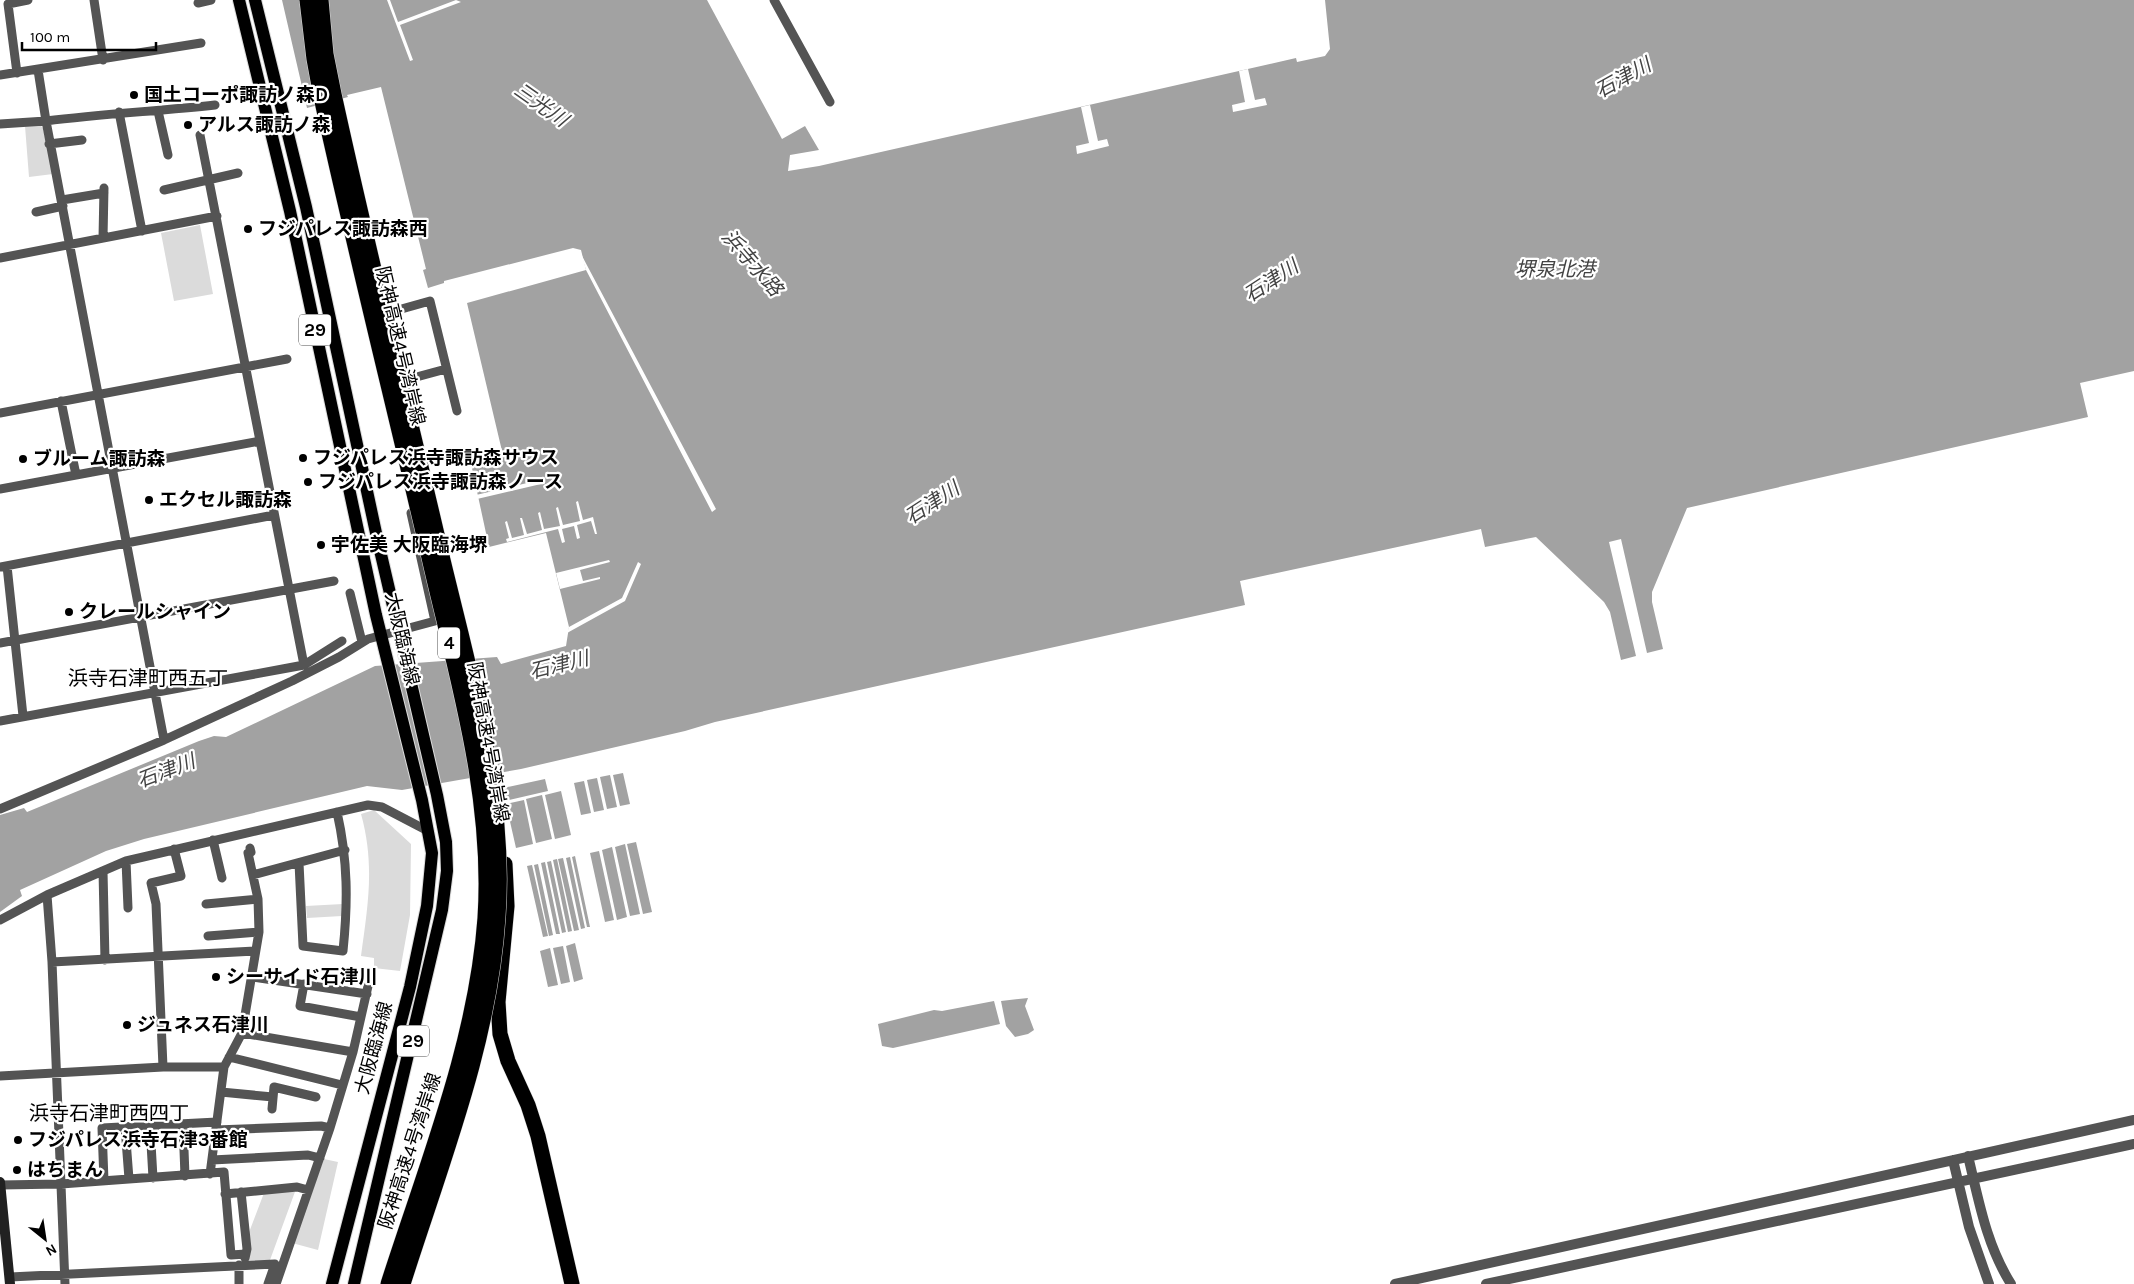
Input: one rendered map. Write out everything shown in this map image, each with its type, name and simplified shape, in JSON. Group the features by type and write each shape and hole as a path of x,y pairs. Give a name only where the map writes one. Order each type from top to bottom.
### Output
{"highway":[{"name":"阪神高速4号湾岸線","path":"308,0 314,59 323,105 458,680 479,783 484,825 485,917 480,966 460,1058 387,1284"},
{"name":"阪神高速4号湾岸線","path":"320,0 326,54 334,94 472,683 492,780 500,870 493,965 474,1059 403,1284"},
{"path":"492,780 506,880 506,934 498,1002 500,1034 508,1061 528,1105 538,1136 572,1284"}],"main road":[{"name":"大阪臨海線","path":"239,0 290,212 381,636 422,800 432,853 427,906 416,960 332,1284"},
{"name":"大阪臨海線","path":"256,0 306,207 446,842 447,870 442,910 356,1283"},
{"path":"0,1184 10,1280"}],"street":[{"path":"17,72 8,4 28,0"},
{"path":"94,0 102,60"},
{"path":"198,4 211,0"},
{"path":"774,0 830,102"},
{"path":"0,75 200,43"},
{"path":"38,70 49,144 71,244 164,740"},
{"path":"0,124 119,112 158,112 215,105"},
{"path":"119,112 142,231"},
{"path":"158,112 168,155"},
{"path":"200,135 304,665"},
{"path":"49,144 82,140"},
{"path":"164,190 238,173"},
{"path":"36,212 104,191 103,238"},
{"path":"0,258 217,216"},
{"path":"0,810 164,740 292,681 339,658 362,642 435,621 365,319 430,301 457,411"},
{"path":"0,413 287,359"},
{"path":"381,386 446,369"},
{"path":"61,401 76,475"},
{"path":"0,489 260,441"},
{"path":"23,716 16,640 3,566 274,515"},
{"path":"0,643 334,581"},
{"path":"350,592 362,642"},
{"path":"0,721 304,665 342,641"},
{"path":"0,920 47,895 126,861 368,805 382,807 428,831"},
{"path":"299,863 303,946 343,951 348,907 345,850 337,812"},
{"path":"213,840 222,878"},
{"path":"210,1174 224,1067 242,1033 259,932 258,899 248,853 251,852 250,848"},
{"path":"163,1067 156,904 151,882 182,876 174,849"},
{"path":"253,876 345,850"},
{"path":"126,861 128,908"},
{"path":"103,872 105,960"},
{"path":"47,895 52,962 65,1284"},
{"path":"206,904 258,899"},
{"path":"208,936 259,932"},
{"path":"52,962 157,958 255,951"},
{"path":"276,1284 330,1128 353,1052 371,972"},
{"path":"252,977 367,994"},
{"path":"304,984 300,1006 361,1016"},
{"path":"242,1033 353,1052"},
{"path":"229,1057 342,1085"},
{"path":"0,1076 163,1067 224,1067"},
{"path":"272,1110 274,1087 316,1097"},
{"path":"221,1092 273,1097"},
{"path":"1395,1284 2134,1120"},
{"path":"104,1181 102,1128 183,1124 217,1126 321,1126 330,1128"},
{"path":"183,1124 185,1176"},
{"path":"150,1126 153,1178"},
{"path":"125,1127 128,1180"},
{"path":"1486,1284 2134,1144"},
{"path":"212,1160 308,1155 320,1158"},
{"path":"1968,1156 1984,1229 1999,1264 2011,1284"},
{"path":"1953,1160 1969,1228 1990,1284"},
{"path":"0,1184 61,1184 224,1172 231,1255 246,1254"},
{"path":"225,1194 297,1187 308,1190"},
{"path":"239,1284 241,1265 247,1249 241,1192"},
{"path":"10,1280 65,1274 275,1264 268,1284"}],"shaded area":[{"path":"39,124 43,128 53,174 29,177 25,126"},
{"path":"200,225 213,294 174,301 161,233"},
{"path":"374,810 411,844 410,915 400,971 374,968 374,958 361,956 368,902 369,867 368,850 361,814"},
{"path":"343,904 342,916 307,918 306,906"},
{"path":"324,1159 338,1162 318,1250 292,1243"},
{"path":"296,1189 270,1260 246,1261 248,1235 264,1193"}],"water":[{"name":"堺泉北港","path":"282,0 707,0 782,139 805,126 819,150 790,155 788,171 819,166 1296,58 1297,62 1325,56 1330,49 1325,0 2134,0 2134,371 2080,383 2088,417 1687,508 1652,592 1652,602 1663,649 1647,653 1621,539 1609,542 1636,656 1621,660 1610,612 1604,602 1536,537 1485,547 1481,529 1240,581 1245,605 715,722 685,731 521,769 402,790 367,786 144,839 106,851 20,890 22,896 0,912 0,815 24,808 27,812 199,741 214,736 226,737 375,666 497,657 501,664 566,646 569,627 546,533 489,547 470,459 502,451 467,303 586,270 581,250 573,248 444,281 444,283 428,288 423,270 426,269 381,87 347,95 348,97 307,108"},
{"path":"623,773 630,804 620,806 613,775"},
{"path":"610,775 617,807 607,809 600,777"},
{"path":"597,778 604,810 594,812 587,780"},
{"path":"545,779 548,791 505,801 503,788"},
{"path":"584,781 591,813 581,815 574,783"},
{"path":"561,791 571,835 555,839 545,795"},
{"path":"542,795 552,839 536,843 526,799"},
{"path":"524,800 533,844 516,848 506,804"},
{"path":"636,842 652,912 643,914 627,844"},
{"path":"625,844 640,914 630,916 615,847"},
{"path":"612,847 627,917 617,920 602,850"},
{"path":"599,851 614,920 605,922 590,853"},
{"path":"575,856 590,927 587,927 572,857"},
{"path":"570,857 585,928 581,929 566,858"},
{"path":"563,858 579,930 574,931 558,859"},
{"path":"557,859 572,931 568,932 553,860"},
{"path":"551,861 566,932 562,933 547,862"},
{"path":"545,862 560,934 556,934 541,863"},
{"path":"538,864 553,935 549,936 534,865"},
{"path":"532,865 548,936 543,937 527,866"},
{"path":"575,943 583,979 574,982 566,946"},
{"path":"563,946 570,982 561,984 553,948"},
{"path":"550,948 558,985 548,987 540,951"},
{"path":"1028,998 1025,1006 1034,1030 1028,1034 1015,1037 1006,1026 1001,1001"},
{"path":"994,1001 1000,1024 893,1048 882,1046 878,1024 934,1010 942,1011"}],"pier":[{"path":"387,0 390,0 398,22 456,0 461,2 400,25 413,60 410,61"},
{"path":"1248,69 1255,100 1265,98 1267,105 1233,112 1232,105 1245,102 1239,71"},
{"path":"1090,105 1098,141 1107,139 1109,146 1077,154 1076,146 1089,143 1081,107"},
{"path":"581,254 716,509 712,512 586,270"},
{"path":"540,480 541,484 477,499 476,495"},
{"path":"578,501 583,520 593,517 597,534 595,534 591,521 577,525 580,538 577,539 574,526 562,529 565,542 562,543 558,529 507,542 506,539 509,538 505,522 507,521 512,538 524,535 520,518 522,518 527,534 542,530 538,513 540,512 544,529 560,526 556,508 558,507 563,525 580,521 576,502"},
{"path":"609,560 610,562 580,570 583,581 600,577 600,579 560,589 556,573"},
{"path":"638,562 641,564 625,601 567,633 569,627 622,598"}],"place":[{"name":"国土コーポ諏訪ノ森D","path":"134,95"},
{"name":"アルス諏訪ノ森","path":"188,125"},
{"name":"フジパレス諏訪森西","path":"248,229"},
{"name":"フジパレス浜寺諏訪森サウス","path":"303,458"},
{"name":"ブルーム諏訪森","path":"23,459"},
{"name":"フジパレス浜寺諏訪森ノース","path":"308,482"},
{"name":"エクセル諏訪森","path":"149,500"},
{"name":"宇佐美 大阪臨海堺","path":"321,545"},
{"name":"クレールシャイン","path":"69,612"},
{"name":"シーサイド石津川","path":"216,977"},
{"name":"ジュネス石津川","path":"127,1025"},
{"name":"フジパレス浜寺石津3番館","path":"18,1140"},
{"name":"はちまん","path":"17,1170"}],"district":[{"name":"浜寺石津町西五丁","path":"148,678"},
{"name":"浜寺石津町西四丁","path":"109,1113"}],"water label":[{"name":"石津川","path":"1623,78"},
{"name":"三光川","path":"541,105"},
{"name":"浜寺水路","path":"752,263"},
{"name":"石津川","path":"1271,281"},
{"name":"石津川","path":"932,503"},
{"name":"石津川","path":"559,665"},
{"name":"石津川","path":"166,771"}]}
